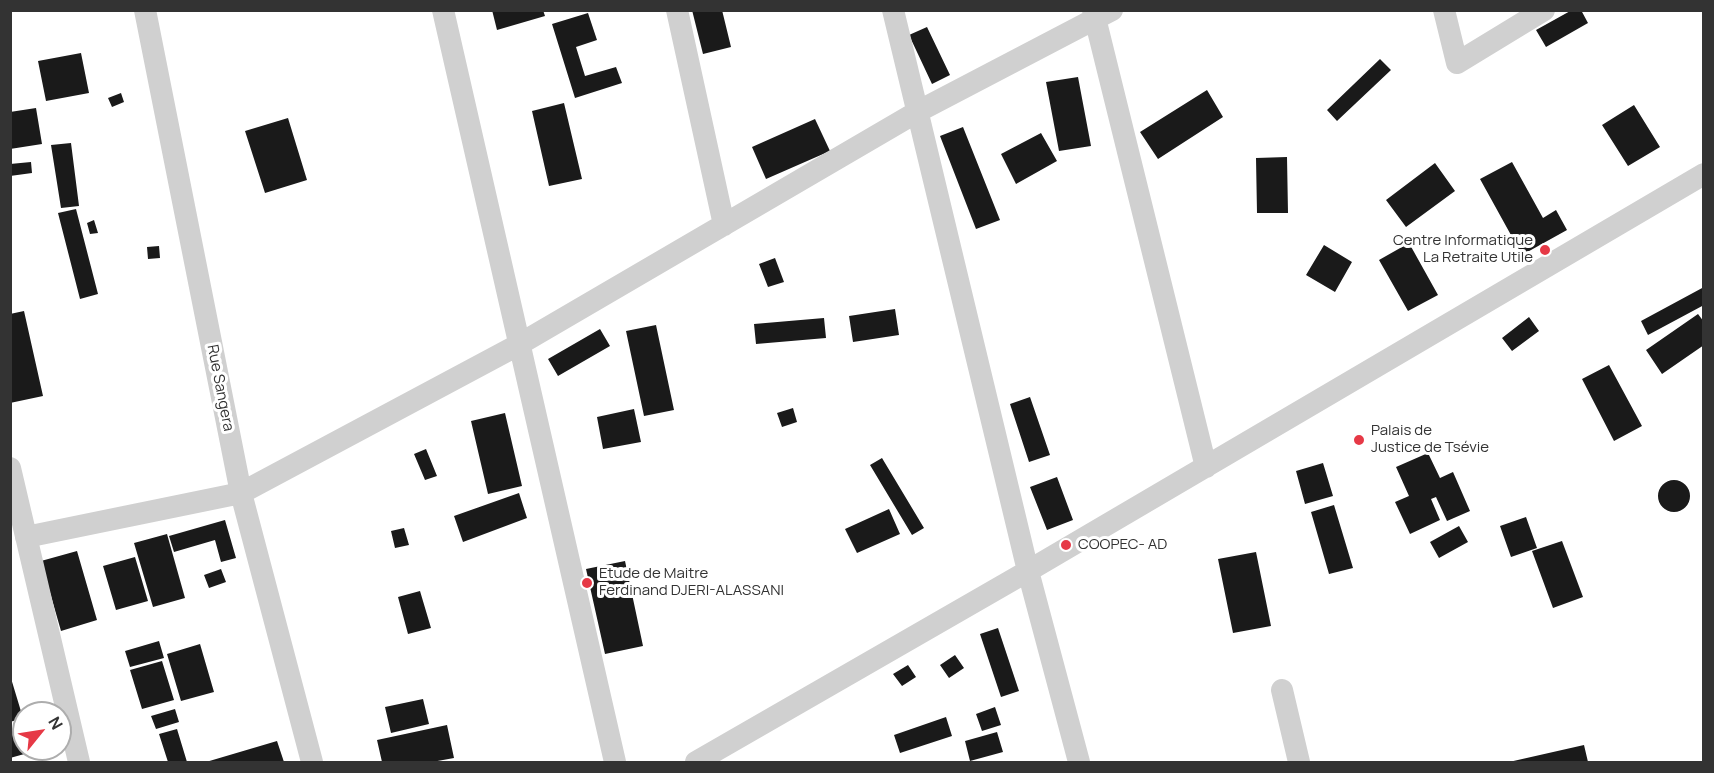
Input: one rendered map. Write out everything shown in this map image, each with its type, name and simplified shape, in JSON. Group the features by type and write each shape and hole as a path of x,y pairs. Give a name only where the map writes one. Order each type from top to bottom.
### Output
{"street":[{"name":"Rue Sangera","path":"145,10 241,493 312,762"},
{"path":"443,10 615,762"},
{"path":"677,10 724,225"},
{"path":"894,10 1028,571 1079,762"},
{"path":"1444,10 1457,63 1544,10"},
{"path":"26,537 241,493 518,345 917,112 1100,13 1206,467"},
{"path":"696,762 1028,571 1704,174"},
{"path":"10,468 78,762"},
{"path":"1282,690 1299,762"}],"building":[{"path":"492,10 543,10 545,16 497,30"},
{"path":"692,10 722,10 731,47 703,54"},
{"path":"1572,10 1581,10 1588,23 1546,47 1536,30"},
{"path":"588,13 597,40 576,47 585,76 616,67 622,83 575,98 552,24"},
{"path":"927,27 950,75 932,84 909,35"},
{"path":"81,53 89,93 46,101 38,61"},
{"path":"1380,59 1391,70 1337,121 1327,110"},
{"path":"1078,77 1091,146 1059,151 1046,82"},
{"path":"1207,90 1223,117 1158,159 1140,132"},
{"path":"121,93 124,102 112,107 108,98"},
{"path":"564,103 582,179 549,186 532,111"},
{"path":"1634,105 1660,147 1628,166 1602,125"},
{"path":"36,108 42,144 10,149 10,112"},
{"path":"288,118 307,180 265,193 245,131"},
{"path":"815,119 830,151 766,179 752,147"},
{"path":"963,127 1000,220 976,229 940,136"},
{"path":"1041,133 1057,161 1016,184 1001,154"},
{"path":"71,143 79,206 61,208 51,145"},
{"path":"1287,157 1288,213 1257,213 1256,158"},
{"path":"31,162 32,173 10,176 10,164"},
{"path":"1512,162 1543,218 1556,210 1567,230 1522,255 1480,179"},
{"path":"1435,163 1455,191 1406,227 1386,200"},
{"path":"76,209 98,294 80,299 58,213"},
{"path":"94,220 98,233 90,234 87,223"},
{"path":"1409,243 1438,295 1408,311 1379,260"},
{"path":"1324,245 1352,262 1335,292 1306,275"},
{"path":"159,246 160,258 148,259 147,247"},
{"path":"775,258 784,282 768,287 759,264"},
{"path":"1704,287 1704,305 1648,335 1641,321"},
{"path":"895,309 899,335 853,342 849,316"},
{"path":"24,311 43,396 10,403 10,314"},
{"path":"1698,314 1704,322 1704,345 1662,374 1646,350"},
{"path":"1529,317 1539,331 1512,351 1502,338"},
{"path":"824,318 826,338 756,344 754,324"},
{"path":"656,325 674,410 644,416 626,331"},
{"path":"600,329 610,346 558,376 548,359"},
{"path":"1609,365 1642,426 1614,441 1582,379"},
{"path":"1030,397 1050,455 1029,462 1010,404"},
{"path":"793,408 797,422 782,427 777,413"},
{"path":"634,409 641,442 603,449 597,417"},
{"path":"505,413 522,486 488,494 471,421"},
{"path":"426,449 437,476 425,480 414,454"},
{"path":"1428,453 1440,478 1453,472 1470,511 1447,521 1436,497 1431,499 1440,520 1410,534 1395,502 1409,496 1396,467"},
{"path":"882,458 924,528 912,535 870,465"},
{"path":"1323,463 1333,496 1305,504 1296,471"},
{"path":"1057,477 1073,520 1047,530 1030,487"},
{"path":"1674,480 1685,485 1690,496 1685,507 1674,512 1663,507 1658,496 1663,485"},
{"path":"519,493 527,518 463,542 454,516"},
{"path":"1334,505 1353,568 1329,574 1311,512"},
{"path":"889,509 900,534 857,553 845,529"},
{"path":"1526,517 1537,548 1511,557 1500,526"},
{"path":"225,520 236,558 221,562 215,540 174,552 169,536"},
{"path":"1459,526 1468,542 1439,558 1430,542"},
{"path":"404,528 409,545 395,548 391,531"},
{"path":"167,534 185,598 153,607 134,543"},
{"path":"1562,541 1583,597 1553,608 1532,551"},
{"path":"77,551 97,620 61,631 41,561"},
{"path":"1256,552 1271,626 1233,633 1218,559"},
{"path":"135,557 148,601 116,610 103,566"},
{"path":"625,561 643,646 605,654 586,569"},
{"path":"221,569 226,582 209,588 204,575"},
{"path":"420,591 431,628 408,634 398,597"},
{"path":"998,628 1019,691 1001,697 980,634"},
{"path":"159,641 164,658 130,667 125,651"},
{"path":"200,644 214,692 181,701 167,654"},
{"path":"955,655 964,668 949,678 940,665"},
{"path":"162,661 174,700 142,709 130,670"},
{"path":"908,665 916,677 902,686 893,674"},
{"path":"10,675 18,701 12,701 12,721 10,722"},
{"path":"423,699 429,724 391,733 385,707"},
{"path":"995,707 1001,725 982,731 976,714"},
{"path":"175,709 179,722 156,729 151,716"},
{"path":"946,717 952,736 900,753 894,735"},
{"path":"447,725 454,758 432,762 382,762 377,740"},
{"path":"177,729 187,762 168,762 159,734"},
{"path":"12,730 12,757 10,758 10,731"},
{"path":"997,732 1003,752 970,761 965,741"},
{"path":"277,741 284,762 206,762"},
{"path":"1584,745 1588,762 1509,762"}],"place":[{"name":"Centre Informatique La Retraite Utile","path":"1545,250"},
{"name":"Palais de Justice de Tsévie","path":"1359,440"},
{"name":"COOPEC- AD","path":"1066,545"},
{"name":"Etude de Maitre Ferdinand DJERI-ALASSANI","path":"587,583"}]}
